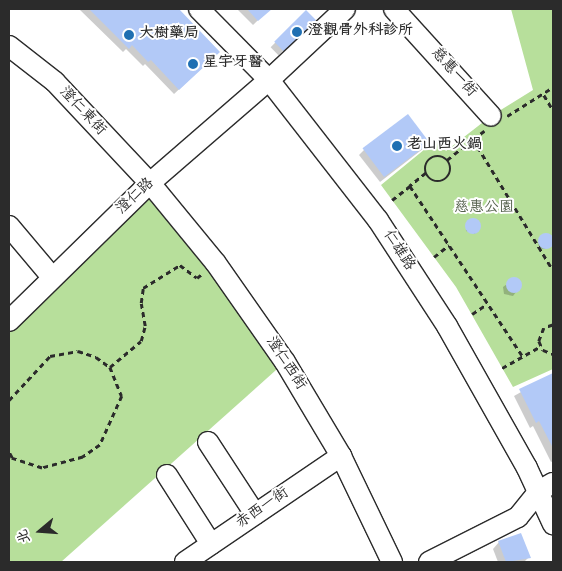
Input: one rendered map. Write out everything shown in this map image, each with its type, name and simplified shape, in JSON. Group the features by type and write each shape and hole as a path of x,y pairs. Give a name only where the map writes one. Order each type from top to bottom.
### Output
{"street":[{"name":"仁雄路","path":"199,9 269,80 378,220 447,326 546,487 553,524"},
{"name":"澄仁路","path":"9,321 150,183 269,80 345,9"},
{"name":"慈惠一街","path":"394,9 494,120"},
{"name":"澄仁東街","path":"9,46 55,82 150,183"},
{"name":"澄仁西街","path":"150,183 215,262 285,362 341,456 392,562"},
{"path":"9,226 52,277"},
{"path":"208,442 254,514"},
{"name":"赤西一街","path":"185,562 341,456"},
{"path":"166,476 212,544"},
{"path":"429,562 518,517 546,487"}],"path":[{"path":"448,160 494,120 544,94 553,87"},
{"path":"544,94 553,110"},
{"path":"473,139 553,270"},
{"path":"440,156 448,160 451,172 443,182 435,182 426,173 426,165 432,158 440,156"},
{"path":"392,200 426,173"},
{"path":"410,186 522,355"},
{"path":"434,257 449,245"},
{"path":"110,367 141,340 145,326 141,303 143,288 180,265 197,278 215,262"},
{"path":"472,314 488,303"},
{"path":"541,346 541,332 553,325"},
{"path":"502,368 541,346"},
{"path":"541,346 553,354"},
{"path":"9,400 50,356 78,351 110,367 122,396 100,445 83,457 42,468 10,459 9,452"}],"green space":[{"name":"慈惠公園","path":"511,9 553,9 553,369 513,387 456,287 381,185 436,140 446,151 491,116 533,90"},
{"path":"150,183 285,362 61,562 9,562 9,318"}],"building":[{"path":"89,9 179,9 220,52 179,90 151,60 148,62 132,45 129,49"},
{"path":"247,9 272,9 258,21"},
{"name":"澄觀骨外科診所","path":"306,10 316,20 284,52 274,42"},
{"name":"老山西火鍋","path":"408,114 430,143 384,177 362,148"},
{"path":"473,218 479,220 481,226 479,232 473,234 467,232 465,226 467,220"},
{"path":"546,233 552,235 554,241 552,247 546,249 540,247 538,241 540,235"},
{"path":"511,277 517,277 522,282 520,291 511,293 506,288 506,282"},
{"path":"553,373 553,448 539,421 536,423 519,389"},
{"path":"521,533 531,558 506,562 498,541"}],"place":[{"name":"澄觀骨外科診所","path":"297,32"},
{"name":"大樹藥局","path":"129,35"},
{"name":"星宇牙醫","path":"193,64"},
{"name":"老山西火鍋","path":"397,146"}]}
